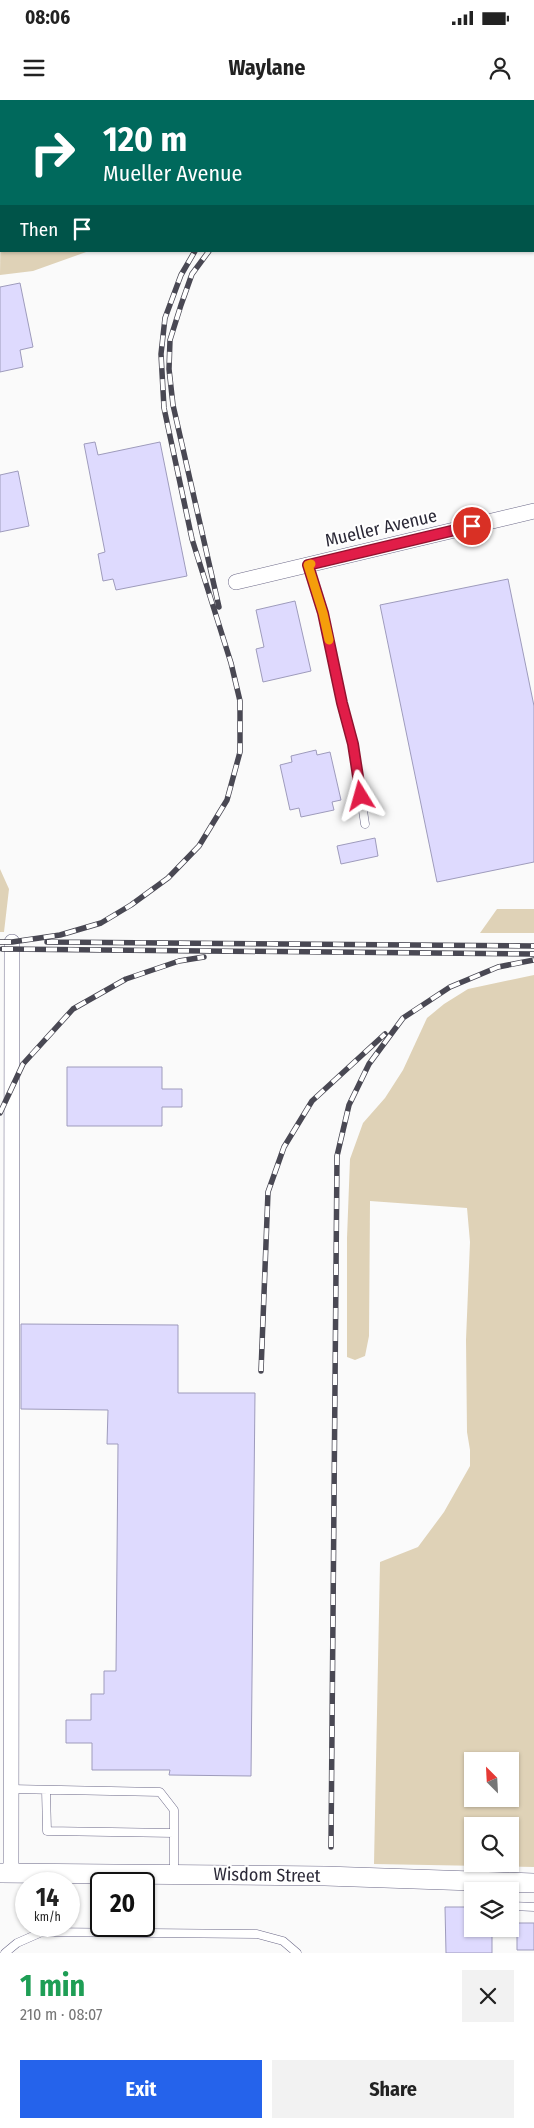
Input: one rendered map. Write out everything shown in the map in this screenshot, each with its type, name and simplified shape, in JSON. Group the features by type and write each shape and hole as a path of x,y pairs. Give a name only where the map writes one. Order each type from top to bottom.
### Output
{"street":[{"name":"Mueller Avenue","path":"236,582 534,511"},
{"path":"6,1873 12,1789 12,942"},
{"name":"Wisdom Street","path":"6,1873 325,1876 510,1882"},
{"name":"Wisdom Street","path":"519,1882 534,1882"}],"lane":[{"path":"308,565 323,613 342,703 353,744 365,824"},
{"path":"12,1789 160,1792 174,1810 174,1874"},
{"path":"46,1790 47,1831 174,1833"},
{"path":"519,1906 534,1906"},
{"path":"5,1953 17,1943 42,1932 52,1932 257,1934 283,1941 297,1953"}],"shaded area":[{"path":"0,252 86,252 33,271 0,275"},
{"path":"0,869 9,889 4,932 0,932"},
{"path":"497,909 534,909 534,933 480,933"},
{"path":"534,975 534,1867 519,1867 519,1817 464,1817 464,1866 374,1864 380,1562 418,1547 444,1512 470,1466 467,1432 466,1340 470,1242 467,1208 370,1201 369,1336 365,1356 355,1360 347,1357 347,1238 350,1159 363,1123 385,1098 403,1070 427,1018 444,1004 468,989"}],"building":[{"path":"20,283 33,347 20,350 23,367 0,372 0,287"},
{"path":"95,442 98,455 160,442 187,576 116,590 113,579 103,581 98,554 105,552 84,444"},
{"path":"18,471 29,526 0,532 0,475"},
{"path":"508,579 534,706 534,862 437,882 380,605"},
{"path":"295,601 311,671 263,682 256,649 264,647 256,610"},
{"path":"316,750 317,755 330,752 341,800 332,802 334,810 301,817 299,808 290,810 280,765 292,762 291,756"},
{"path":"375,838 378,856 341,864 337,846"},
{"path":"67,1067 162,1067 162,1089 182,1089 182,1107 162,1107 162,1126 67,1126"},
{"path":"21,1324 178,1325 178,1393 255,1393 251,1776 169,1775 170,1770 92,1770 92,1743 66,1743 66,1720 91,1720 91,1694 104,1694 104,1671 116,1671 118,1444 107,1444 108,1410 21,1409"},
{"path":"445,1907 464,1907 464,1937 492,1937 492,1953 446,1953"},
{"path":"519,1923 534,1923 534,1950 517,1950"}],"railway":[{"path":"0,942 60,935 101,923 131,905 168,878 199,846 227,800 240,752 240,701 231,663 192,539 164,408 161,354 165,318 181,275 194,252"},
{"path":"208,252 192,274 181,305 170,340 169,369 173,405 219,607"},
{"path":"47,942 534,946"},
{"path":"2,949 534,954"},
{"path":"0,1113 23,1064 73,1009 126,979 179,961 204,957"},
{"path":"331,1847 337,1156 349,1105 369,1064 403,1018 450,987 498,967 534,960"},
{"path":"261,1371 268,1192 284,1147 312,1101 385,1034"}],"slow traffic":[{"path":"311,564 308,565 323,613 329,640"}],"route":[{"path":"361,796 353,744 342,703 323,613 308,565 472,526"}]}
